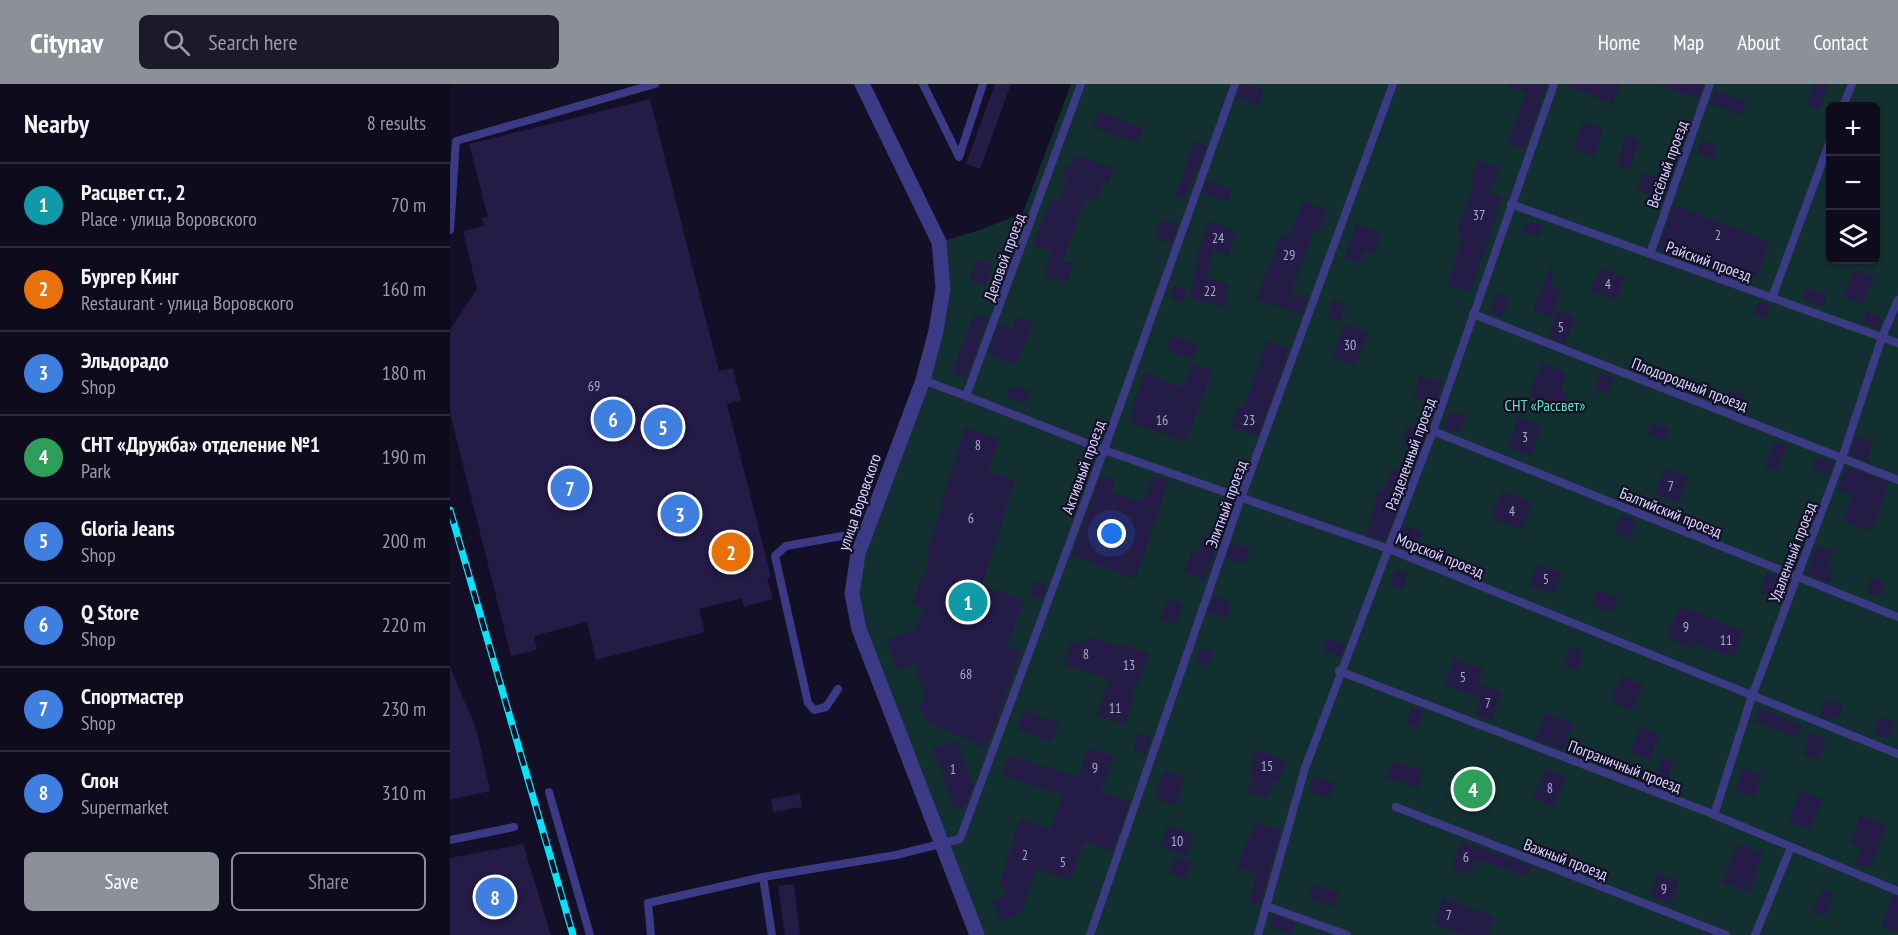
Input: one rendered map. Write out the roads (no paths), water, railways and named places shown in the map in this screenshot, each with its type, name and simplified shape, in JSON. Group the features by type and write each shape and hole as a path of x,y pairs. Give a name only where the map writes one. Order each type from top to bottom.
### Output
{"street":[{"name":"улица Воровского","path":"862,84 939,242 943,288 936,331 923,380 863,539 852,594 859,628 977,935"}],"lane":[{"path":"450,230 456,141 655,84"},
{"path":"923,84 959,157 983,84"},
{"name":"Деловой проезд","path":"966,396 1081,84"},
{"name":"Активный проезд","path":"941,844 960,839 1104,450 1235,84"},
{"name":"Элитный проезд","path":"1090,935 1241,498 1393,84"},
{"name":"Разделенный проезд","path":"1258,935 1305,768 1339,671 1389,549 1433,431 1554,84"},
{"name":"Весёлый проезд","path":"1650,254 1710,84"},
{"path":"1845,102 1852,84"},
{"path":"1772,298 1826,152"},
{"name":"Райский проезд","path":"1511,204 1898,343"},
{"name":"Удаленный проезд","path":"1714,814 1752,696 1842,458 1882,337 1898,300"},
{"name":"Плодородный проезд","path":"1473,314 1898,480"},
{"path":"923,380 966,396"},
{"name":"Морской проезд","path":"966,396 1104,450 1389,549 1898,754"},
{"name":"Балтийский проезд","path":"1433,431 1898,617"},
{"path":"838,689 826,706 814,710 808,703 775,556 786,546 842,536"},
{"name":"Пограничный проезд","path":"1339,671 1714,814 1898,891"},
{"path":"549,792 590,935"},
{"name":"Важный проезд","path":"1396,807 1726,935"},
{"path":"450,840 514,827"},
{"path":"651,935 648,903 763,877 896,855 941,844"},
{"path":"1755,935 1791,847"},
{"path":"763,877 772,935"},
{"path":"1266,906 1347,935"}],"railway":[{"path":"450,510 573,935"}],"place":[{"name":"Q Store","path":"613,419"},
{"name":"Gloria Jeans","path":"663,427"},
{"name":"Спортмастер","path":"570,488"},
{"name":"Эльдорадо","path":"680,514"},
{"name":"Бургер Кинг","path":"731,552"},
{"name":"Расцвет ст., 2","path":"968,602"},
{"name":"СНТ «Дружба» отделение №1","path":"1473,789"},
{"name":"Слон","path":"495,897"}],"park label":[{"name":"СНТ «Рассвет»","path":"1545,405"}]}
